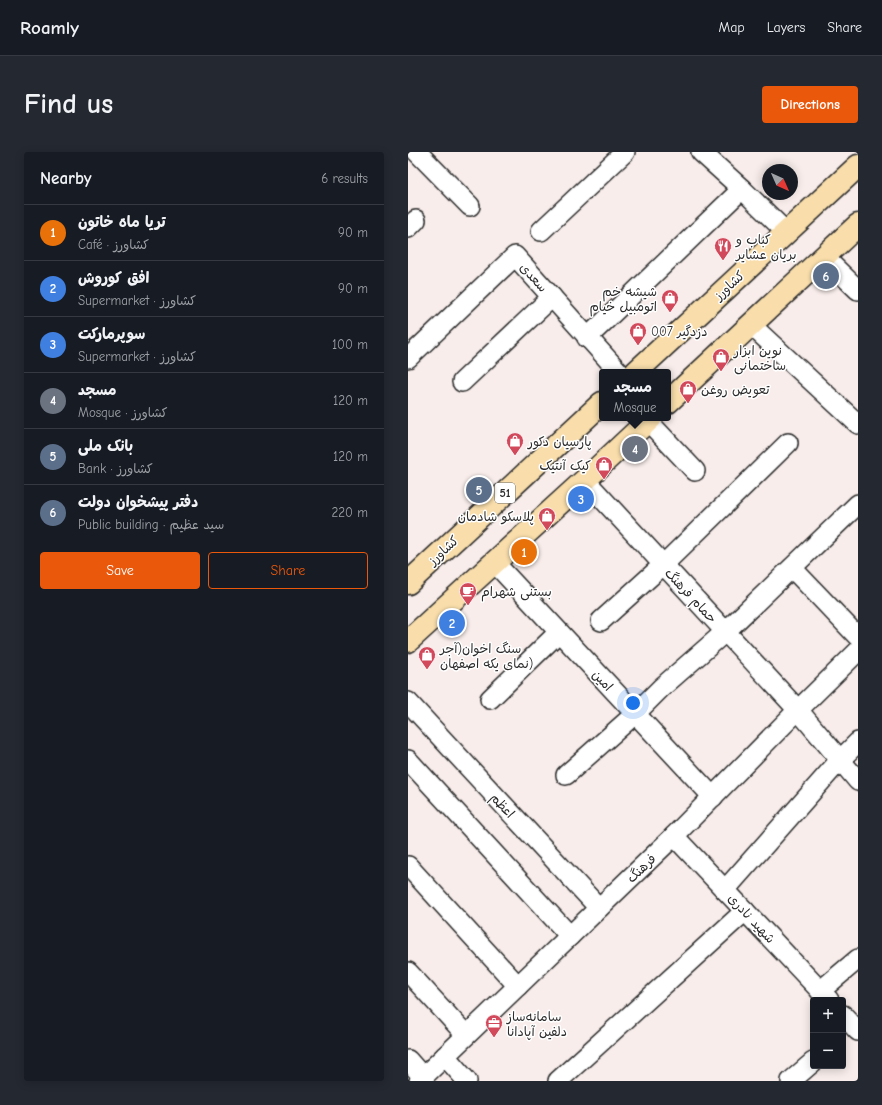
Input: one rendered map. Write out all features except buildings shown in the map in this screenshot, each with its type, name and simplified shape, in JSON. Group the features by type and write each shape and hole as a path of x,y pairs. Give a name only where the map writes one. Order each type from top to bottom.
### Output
{"main road":[{"name":"کشاورز","path":"639,369 858,166"},
{"path":"671,399 858,225"},
{"name":"کشاورز","path":"408,583 599,406"},
{"path":"408,641 648,421"}],"street":[{"path":"408,155 411,152"},
{"path":"416,152 470,206"},
{"path":"541,231 625,152"},
{"path":"701,152 786,232"},
{"path":"587,338 742,189"},
{"name":"سعدی","path":"408,358 514,256 616,369"},
{"path":"824,257 858,290"},
{"path":"462,382 552,297"},
{"path":"751,325 858,424"},
{"path":"652,421 695,471"},
{"path":"601,621 663,565 788,443"},
{"name":"حمام فرهنگ","path":"584,480 798,710 858,781"},
{"path":"566,775 725,632 858,504"},
{"name":"امین","path":"494,562 712,797"},
{"path":"792,568 858,637"},
{"path":"490,699 559,632"},
{"name":"فرهنگ","path":"421,1079 674,836 858,651"},
{"name":"اعظم","path":"408,702 599,908"},
{"path":"725,890 840,760 858,742"},
{"path":"408,760 570,936"},
{"name":"شهید نادری","path":"674,836 825,995"},
{"path":"408,866 518,986"},
{"path":"558,1081 745,911"},
{"path":"825,995 858,959"},
{"path":"408,972 466,1035"},
{"path":"445,1056 467,1081"},
{"path":"408,1060 421,1079"},
{"path":"792,1081 810,1065"}],"place":[{"name":"کباب و بریان عشایر","path":"723,261"},
{"name":"دفتر پیشخوان دولت","path":"826,276"},
{"name":"شیشه خم اتومبیل خیام","path":"670,313"},
{"name":"دزدگیر 007","path":"638,346"},
{"name":"نوین ابزار ساختمانی","path":"721,372"},
{"name":"تعویض روغن","path":"688,404"},
{"name":"مسجد","path":"635,449"},
{"name":"پارسیان دکور","path":"515,456"},
{"name":"کیک آنتیک","path":"604,480"},
{"name":"بانک ملی","path":"479,490"},
{"name":"سوپرمارکت","path":"581,499"},
{"name":"پلاسکو شادمان","path":"547,531"},
{"name":"تریا ماه خاتون","path":"524,552"},
{"name":"بستنی شهرام","path":"468,606"},
{"name":"افق کوروش","path":"452,623"},
{"name":"سنگ اخوان(آجر نمای یکه اصفهان)","path":"427,670"},
{"name":"سامانه‌ساز دلفین آپادانا","path":"494,1038"}]}
